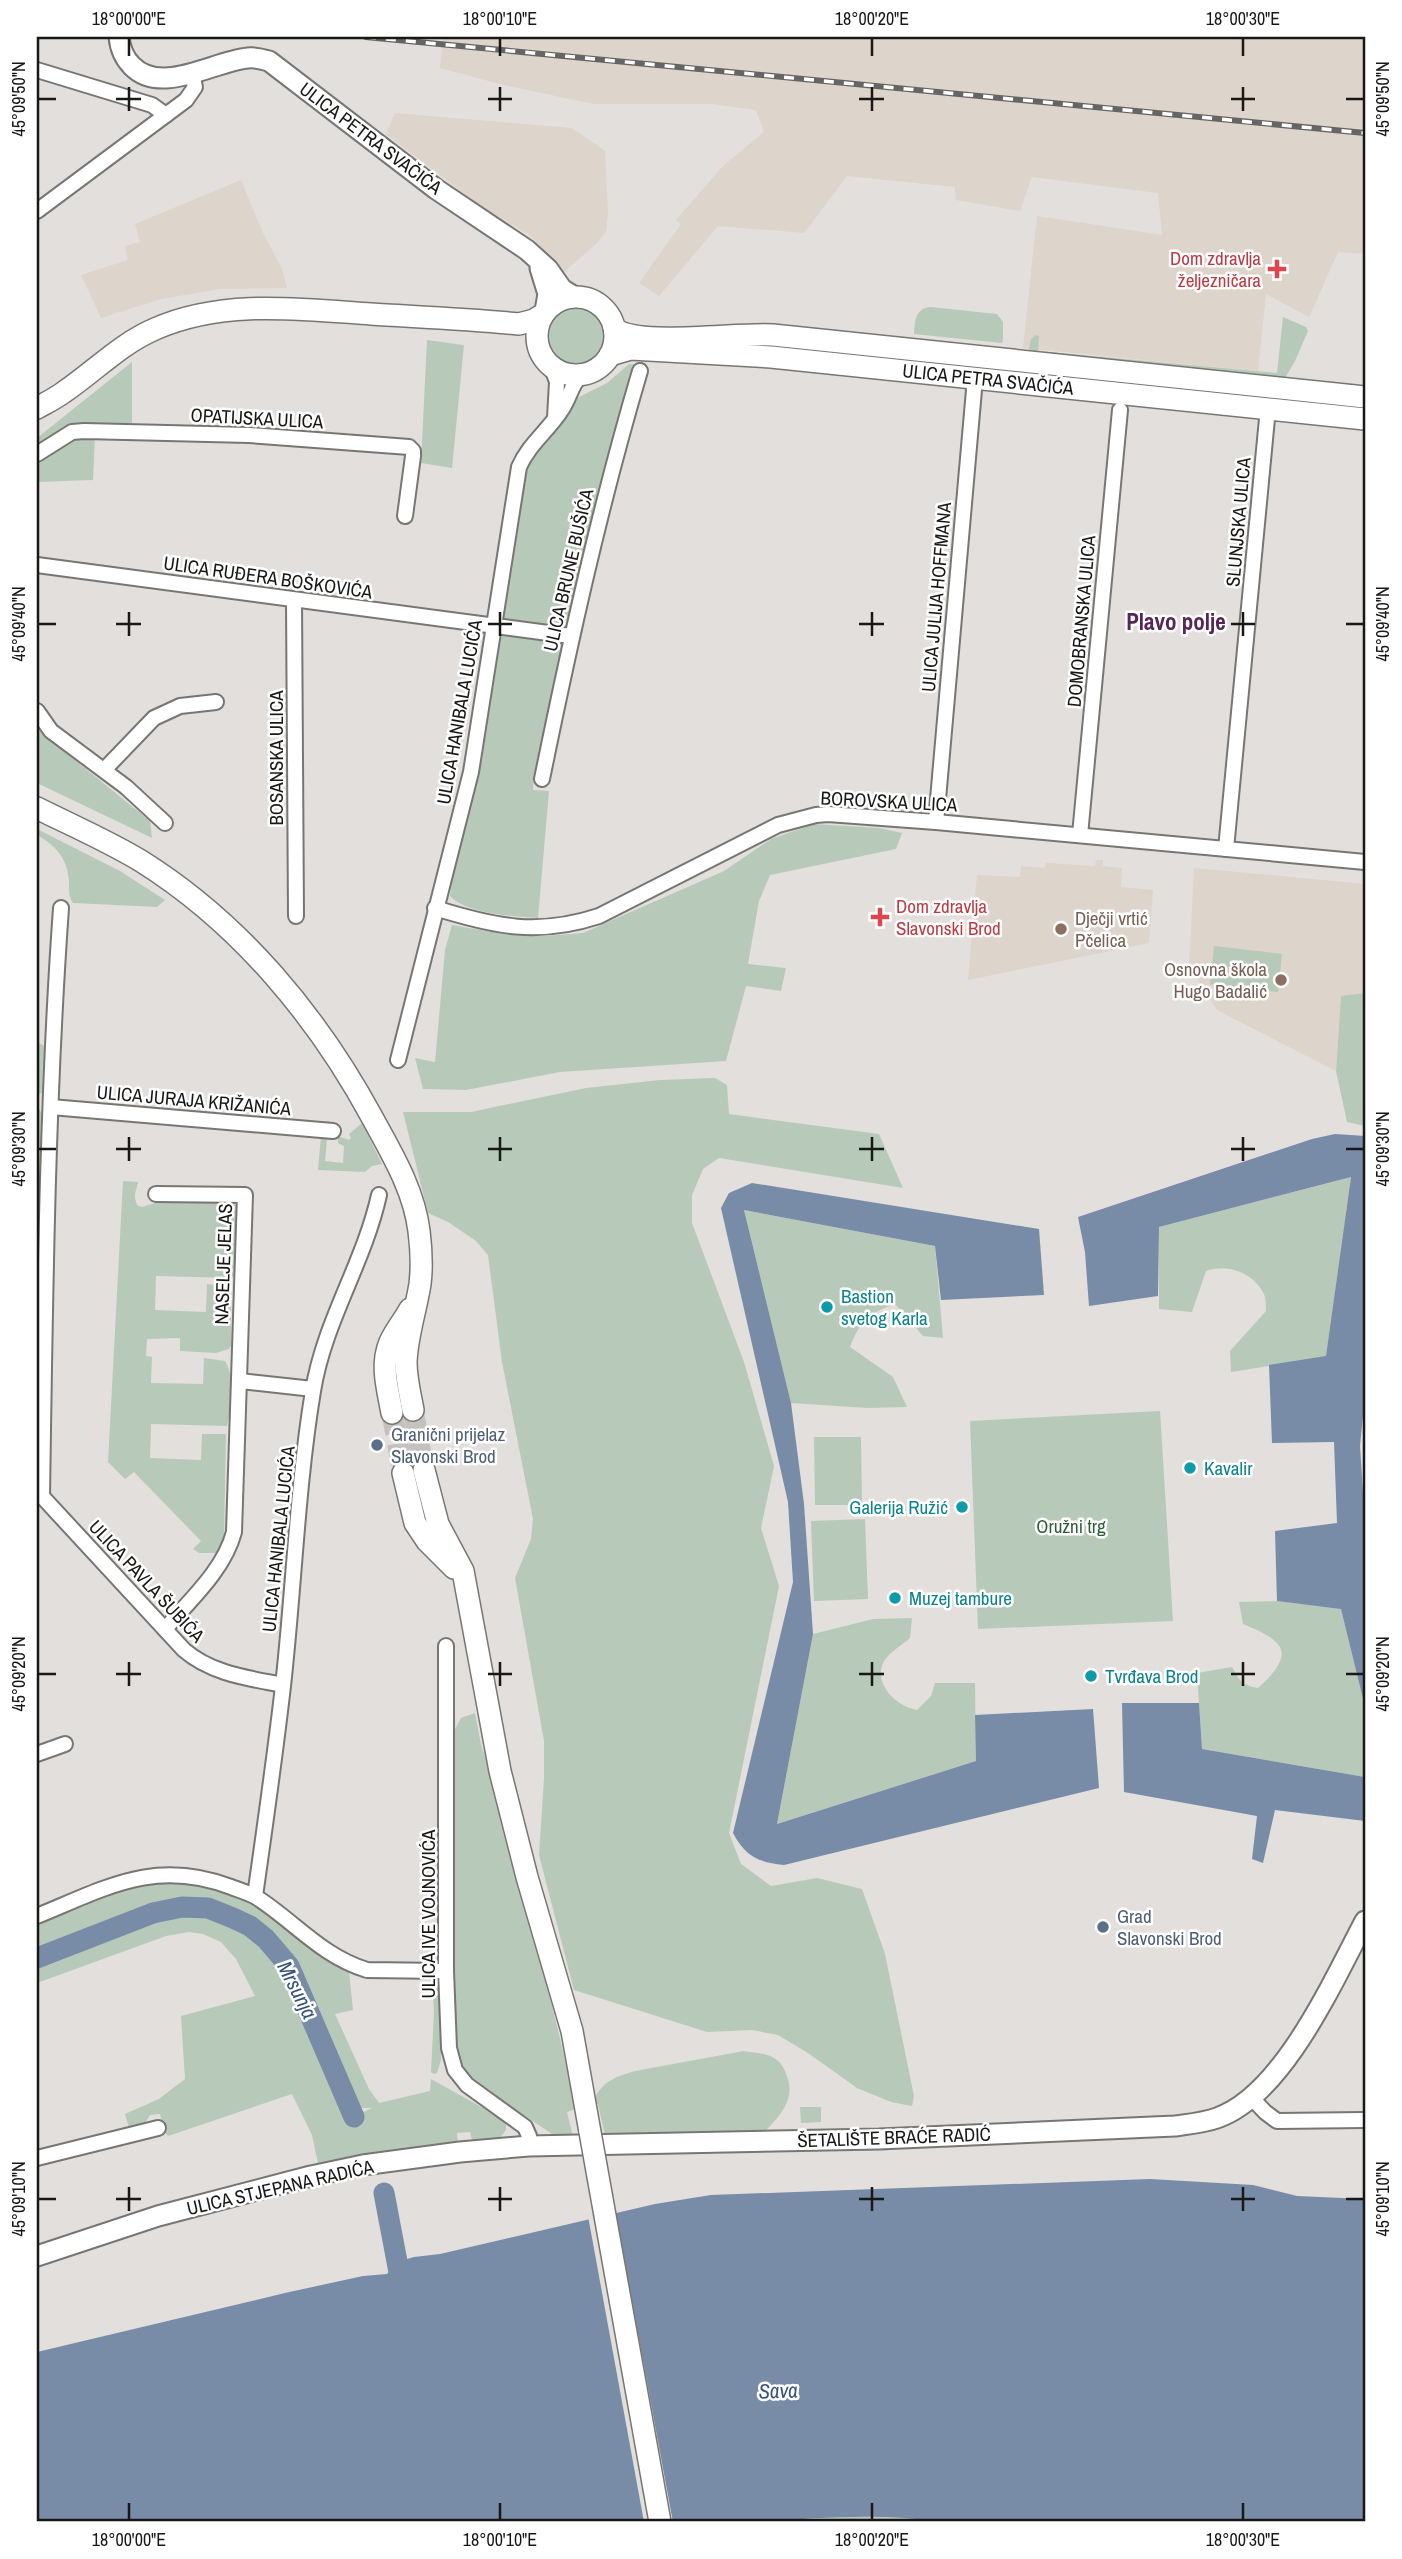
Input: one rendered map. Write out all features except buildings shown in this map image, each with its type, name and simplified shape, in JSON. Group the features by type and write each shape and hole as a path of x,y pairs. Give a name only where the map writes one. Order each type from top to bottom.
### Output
{"main road":[{"name":"ULICA PETRA SVAČIĆA","path":"119,37 122,52 136,71 157,78 192,74 246,58 269,61 436,189 517,242 548,269 562,289 575,297"},
{"path":"37,408 64,392 144,334 181,320 236,310 416,315 519,324 534,320 544,313 554,303 575,297 601,306 614,328 614,346 610,355 603,365 593,372 581,375 561,373 545,362 537,345 536,335 544,313 548,300 547,288 537,261"},
{"path":"373,314 419,325 518,335 537,345"},
{"name":"ULICA PETRA SVAČIĆA","path":"614,328 624,334 642,337 773,335 1365,397"},
{"name":"ULICA PETRA SVAČIĆA","path":"610,355 631,349 688,351 973,376 1365,419"},
{"path":"37,421 64,392"},
{"path":"37,808 140,861 175,884 236,936 308,1016 358,1091 405,1182 419,1232 421,1275 406,1363 402,1411"},
{"path":"413,1471 462,1566 500,1771 527,1877 572,2031 660,2522"},
{"name":"ŠETALIŠTE BRAĆE RADIĆ","path":"529,2146 879,2139 1175,2126 1219,2118 1252,2098 1287,2060 1365,1921"},
{"name":"ULICA STJEPANA RADIĆA","path":"37,2256 158,2216 311,2176 413,2158 529,2146"}],"street":[{"path":"37,70 152,105 166,115"},
{"path":"37,211 192,94 195,83 192,74"},
{"path":"552,368 557,382 555,419"},
{"name":"ULICA BRUNE BUŠIĆA","path":"542,779 571,636 610,471 640,371"},
{"name":"ULICA HANIBALA LUCIĆA","path":"398,1060 471,772 519,467 528,449 564,407 572,386 581,375"},
{"name":"ULICA JULIJA HOFFMANA","path":"936,822 974,390 973,376"},
{"name":"SLUNJSKA ULICA","path":"1226,849 1268,408"},
{"name":"DOMOBRANSKA ULICA","path":"1080,835 1120,410"},
{"name":"OPATIJSKA ULICA","path":"37,454 72,432 84,431 249,435 409,447 413,450 413,456 405,516"},
{"name":"ULICA RUĐERA BOŠKOVIĆA","path":"37,565 571,636"},
{"name":"BOSANSKA ULICA","path":"294,600 296,916"},
{"path":"104,771 154,718 180,706 216,702"},
{"path":"37,711 51,731 126,787 165,823"},
{"name":"BOROVSKA ULICA","path":"435,908 512,926 535,929 557,927 599,916 778,825 828,814 1365,862"},
{"path":"39,1494 41,1237 61,908"},
{"name":"ULICA JURAJA KRIŽANIĆA","path":"51,1107 333,1131"},
{"name":"NASELJE JELAS","path":"156,1194 245,1195 234,1532 230,1549 165,1629"},
{"name":"ULICA HANIBALA LUCIĆA","path":"255,1896 283,1685 296,1535 313,1389 327,1331 373,1223 379,1195"},
{"path":"240,1381 313,1389"},
{"name":"ULICA PAVLA ŠUBIĆA","path":"39,1494 197,1662 222,1672 283,1685"},
{"name":"ULICA IVE VOJNOVIĆA","path":"446,1646 446,1971 449,2048 455,2070 467,2085 524,2127 529,2146"},
{"path":"37,1754 65,1744"},
{"path":"37,1916 127,1881 152,1875 185,1875 218,1882 255,1896 309,1940 354,1967 367,1970 446,1971"},
{"path":"1252,2098 1265,2112 1278,2120 1365,2120"},
{"path":"37,2158 158,2128"}],"shaded area":[{"path":"443,37 1365,37 1365,254 1338,252 1309,317 1266,294 1258,371 1023,348 1037,216 1162,235 1158,193 1032,177 1020,211 956,200 955,187 847,176 804,233 718,226 659,296 639,283 681,224 676,220 724,165 764,132 756,110 712,104 593,104 500,84 440,68"},
{"path":"395,113 572,128 605,151 608,215 606,232 563,273 531,236 478,204 386,134"},
{"path":"241,180 263,233 282,269 287,288 220,289 161,299 101,318 81,275 128,260 125,246 140,242 135,224"},
{"name":"Dječji vrtić Pčelica","path":"1096,860 1103,860 1103,866 1122,868 1121,887 1153,890 1149,943 968,980 977,875 1020,877 1021,866 1045,868 1046,863 1095,866"},
{"name":"Osnovna škola Hugo Badalić","path":"1194,868 1365,884 1365,993 1341,997 1336,1071 1217,1010 1189,967"}],"green space":[{"path":"575,305 597,314 606,336 597,358 575,367 553,358 544,336 553,314"},
{"path":"930,307 997,314 1003,322 1002,343 914,334 919,313"},
{"path":"1283,317 1306,327 1308,331 1282,383 1028,354 1031,339 1036,335 1039,336 1038,351 1277,373"},
{"path":"427,340 464,345 452,468 421,463"},
{"path":"132,362 132,425 76,425 37,448 37,438"},
{"path":"629,364 636,365 592,520 542,764 534,777 533,790 549,791 538,918 478,910 457,902 450,896 451,885 483,736 524,476 531,460 560,425 575,399 607,383"},
{"path":"95,435 93,480 37,482 37,461 68,439"},
{"path":"37,726 39,731 150,821 152,838 37,783"},
{"path":"814,824 879,828 902,833 896,849 770,875 759,901 748,964 786,968 781,991 746,986 726,1061 560,1072 466,1090 423,1089 415,1058 435,1062 445,950 452,925 509,935 583,933 724,871 771,839"},
{"path":"37,829 120,871 165,900 157,907 73,903 63,859 55,848 37,835"},
{"path":"1214,946 1282,954 1278,992 1259,990 1259,993 1210,984"},
{"path":"1365,993 1365,1126 1347,1122 1336,1071 1341,996"},
{"path":"37,1042 48,1048 45,1091 38,1095"},
{"path":"715,1078 727,1085 729,1114 879,1134 903,1188 719,1158 703,1169 692,1195 692,1223 744,1362 774,1466 761,1528 779,1586 729,1833 741,1864 771,1886 817,1878 862,1889 885,1954 914,2096 912,2106 891,2102 857,2088 778,2035 752,2030 707,2032 574,1990 539,1855 544,1741 515,1578 531,1539 533,1519 502,1362 488,1255 476,1241 448,1222 428,1213 403,1112 471,1112 586,1088 660,1080"},
{"path":"37,1106 44,1117 42,1183 37,1187"},
{"path":"362,1123 382,1164 372,1166 365,1172 318,1170 321,1136 327,1139 325,1161 343,1163 344,1146 338,1143 338,1136 349,1140 349,1134"},
{"path":"1351,1177 1326,1357 1231,1372 1230,1351 1266,1311 1265,1296 1254,1280 1231,1269 1206,1271 1192,1312 1159,1309 1159,1227"},
{"path":"123,1181 138,1182 135,1198 137,1205 142,1207 158,1202 232,1202 236,1205 234,1276 156,1276 155,1310 206,1312 207,1284 227,1286 231,1291 231,1346 216,1353 180,1351 180,1338 147,1339 146,1356 152,1357 151,1383 203,1384 204,1358 225,1361 228,1367 231,1392 227,1426 151,1424 150,1458 201,1460 202,1434 226,1434 224,1540 223,1548 217,1553 199,1553 193,1549 201,1541 134,1472 125,1479 108,1462"},
{"name":"Bastion svetog Karla","path":"744,1210 935,1246 943,1338 923,1336 895,1304 866,1319 850,1347 893,1377 907,1407 868,1408 791,1403"},
{"name":"Oružni trg","path":"1160,1411 1173,1621 978,1629 970,1421"},
{"path":"814,1437 861,1437 862,1505 815,1505"},
{"path":"865,1519 868,1599 814,1601 811,1521"},
{"path":"1277,1601 1341,1608 1365,1707 1365,1777 1202,1749 1197,1673 1232,1667 1242,1682 1258,1688 1278,1666 1281,1649 1269,1636 1243,1624 1239,1602"},
{"path":"912,1618 910,1638 884,1661 881,1678 884,1686 895,1699 917,1710 931,1696 935,1683 975,1683 976,1761 777,1824 813,1634 873,1619"},
{"path":"475,1713 481,1745 491,1773 567,2067 576,2109 567,2112 573,2137 555,2136 482,2087 467,2075 459,2063 455,2049 453,1733 461,1718"},
{"path":"161,1878 225,1889 251,1902 349,1972 353,2010 335,2014 369,2089 379,2103 430,2091 431,2079 492,2113 506,2124 506,2130 499,2139 473,2143 470,2132 457,2133 458,2145 319,2168 312,2135 292,2094 168,2136 160,2114 150,2115 142,2128 130,2131 125,2114 159,2099 185,2079 181,2016 255,1996 236,1959 221,1942 203,1934 189,1932 166,1936 37,1983 37,1965 173,1916 203,1917 227,1923 248,1935 265,1950 280,1968 292,1990 346,2120 372,2108 359,2108 300,1970 275,1936 229,1907 204,1900 187,1899 157,1903 37,1949 37,1921 91,1899"},
{"path":"432,1977 440,1989 441,2060 437,2073 434,2074 431,2072 434,2012"},
{"path":"744,2051 777,2060 789,2083 785,2106 764,2132 606,2140 598,2104 595,2104 594,2099 611,2080 635,2071"},
{"path":"800,2107 821,2107 821,2122 801,2123"},
{"path":"849,2516 914,2518 944,2522 763,2522"}],"water":[{"path":"1335,1134 1365,1136 1365,1395 1360,1446 1365,1525 1365,1707 1341,1609 1277,1601 1275,1531 1337,1523 1334,1442 1272,1443 1269,1365 1326,1356 1351,1177 1159,1227 1158,1296 1089,1306 1085,1252 1078,1217 1312,1139"},
{"path":"752,1183 1039,1229 1044,1295 941,1300 935,1246 744,1210 791,1403 804,1504 813,1634 777,1824 976,1761 975,1715 1093,1709 1099,1788 784,1865 754,1857 743,1848 733,1833 793,1582 788,1502 721,1208 729,1193"},
{"path":"1122,1703 1199,1703 1202,1749 1365,1777 1365,1821 1275,1810 1263,1863 1252,1859 1257,1816 1124,1792"},
{"name":"Sava","path":"1150,2179 1253,2185 1297,2196 1365,2199 1365,2522 944,2522 831,2517 763,2522 37,2522 37,2352 285,2293 363,2276 387,2274 397,2262 414,2257 440,2254 655,2204 711,2195"}],"pier":[{"path":"615,2210 673,2522 644,2522 588,2216"}],"waterway":[{"name":"Mrsunja","path":"37,1958 153,1913 182,1907 208,1908 250,1926 266,1939 289,1966 354,2117"},
{"name":"Mrsunja","path":"384,2193 402,2288"}],"tunnel":[{"path":"413,1410 424,1470"},
{"path":"392,1413 403,1473"}],"railway":[{"path":"366,37 1365,133"}],"place":[{"name":"Dom zdravlja željezničara","path":"1277,269"},
{"name":"Dom zdravlja Slavonski Brod","path":"880,917"},
{"name":"Dječji vrtić Pčelica","path":"1061,929"},
{"name":"Osnovna škola Hugo Badalić","path":"1281,980"},
{"name":"Bastion svetog Karla","path":"827,1307"},
{"name":"Granični prijelaz Slavonski Brod","path":"377,1445"},
{"name":"Kavalir","path":"1190,1468"},
{"name":"Galerija Ružić","path":"962,1507"},
{"name":"Muzej tambure","path":"895,1598"},
{"name":"Tvrđava Brod","path":"1091,1676"},
{"name":"Grad Slavonski Brod","path":"1103,1927"}],"district":[{"name":"Plavo polje","path":"1176,622"}]}
